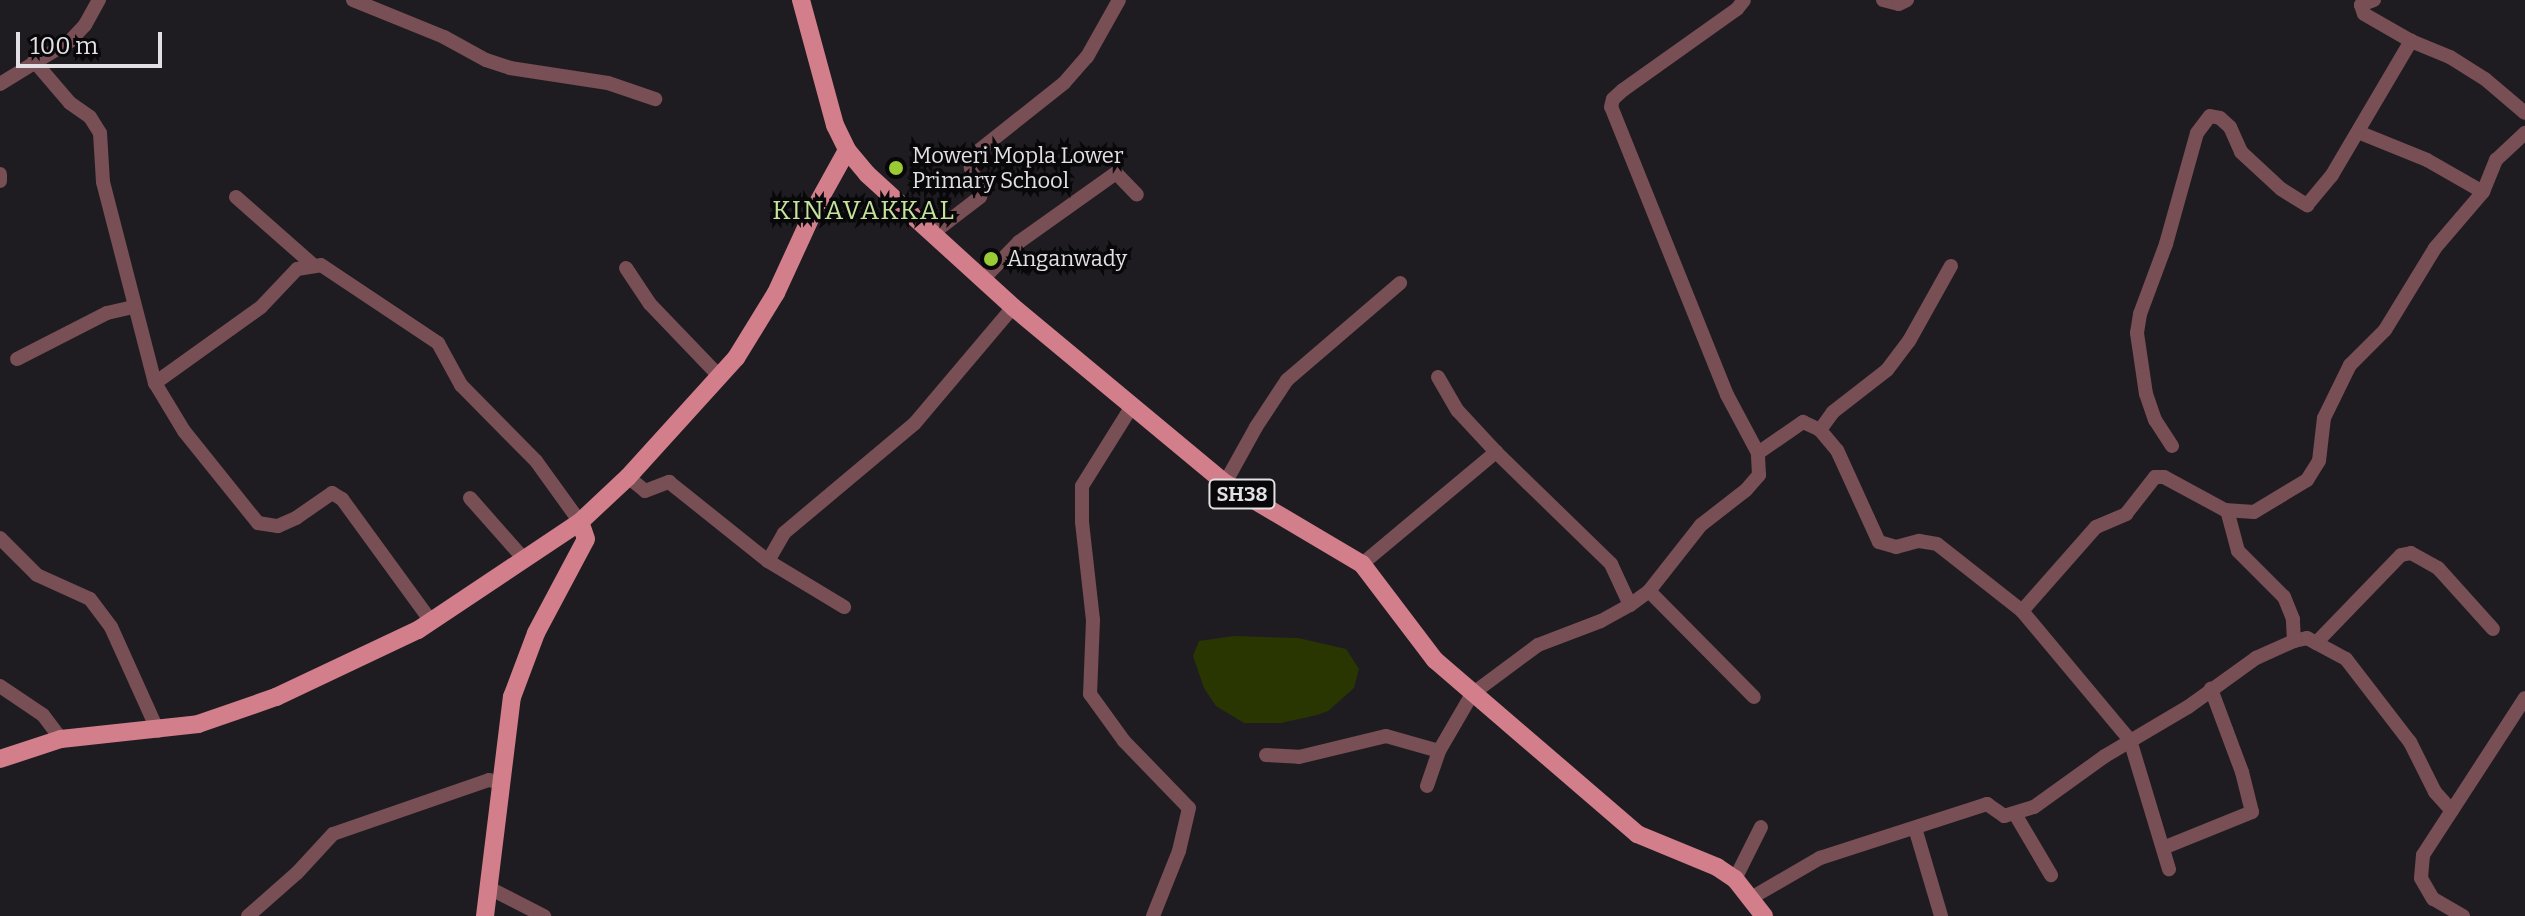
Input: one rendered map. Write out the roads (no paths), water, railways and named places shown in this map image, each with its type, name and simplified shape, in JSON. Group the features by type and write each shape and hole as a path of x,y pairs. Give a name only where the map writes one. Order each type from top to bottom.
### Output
{"main road":[{"name":"SH38","path":"801,0 835,125 847,150 867,174 1013,307 1225,483 1362,564 1435,660 1637,834 1717,867 1735,879 1764,916"},
{"path":"0,759 61,739 158,731 198,724 276,697 431,621 580,522 628,477 720,377 776,293 816,206 847,150"},
{"path":"485,916 512,697 536,633 586,539 580,522"}],"street":[{"path":"0,84 70,41 85,25 99,0"},
{"path":"353,0 498,64 608,83 655,99"},
{"path":"933,233 980,197 982,190 971,168 972,156 1064,83 1087,57 1119,0"},
{"path":"1427,786 1439,751 1472,694 1538,645 1601,621 1649,591 1701,525 1759,475 1758,453 1727,395 1611,107 1613,99 1623,90 1737,9 1744,0"},
{"path":"1883,0 1899,4 1907,0"},
{"path":"2374,0 2361,5 2361,11 2411,41 2450,57 2485,79 2525,113"},
{"path":"2172,446 2155,420 2146,394 2137,333 2140,314 2166,244 2197,133 2210,116 2220,118 2230,127 2241,152 2281,189 2307,205 2332,175 2411,41"},
{"path":"34,61 70,103 90,117 100,133 103,182 155,383 192,442 258,523 278,526 296,518 332,493 342,499 431,621"},
{"path":"2358,132 2427,160 2483,192"},
{"path":"2022,611 2096,527 2126,514 2155,477 2164,477 2227,510 2254,512 2307,480 2319,461 2324,418 2350,365 2385,330 2435,248 2463,211 2483,192 2496,160 2525,133"},
{"path":"983,279 1019,242 1116,173 1137,195"},
{"path":"0,174 0,181"},
{"path":"236,197 312,264"},
{"path":"155,383 261,307 297,269 312,264 321,265 438,343 461,385 536,461 580,522"},
{"path":"1820,430 1833,412 1887,370 1909,341 1951,266"},
{"path":"626,268 650,304 720,377"},
{"path":"1225,483 1287,380 1400,283"},
{"path":"17,359 107,313 134,307"},
{"path":"768,561 784,533 915,423 1013,307"},
{"path":"1438,377 1458,411 1611,564 1630,605"},
{"path":"1132,406 1082,486 1082,522 1093,620 1090,694 1124,741 1189,808 1179,851 1153,916"},
{"path":"1758,453 1803,422 1820,430 1837,450 1879,542 1896,547 1919,541 1937,544 2022,611 2130,740 2169,869"},
{"path":"1362,564 1496,452"},
{"path":"628,477 645,491 662,479 768,561 844,607"},
{"path":"470,498 524,559"},
{"path":"2227,510 2238,551 2284,597 2293,619 2294,641"},
{"path":"0,538 37,575 90,599 111,627 158,731"},
{"path":"2316,643 2401,555 2411,553 2438,568 2493,629"},
{"path":"1649,591 1754,697"},
{"path":"1751,898 1820,858 1987,804 2004,816 2034,807 2256,658 2307,638 2346,659 2365,681 2410,742 2435,792 2452,811"},
{"path":"0,686 43,715 61,739"},
{"path":"2163,848 2252,812 2242,772 2211,689"},
{"path":"2463,916 2433,899 2421,878 2423,855 2525,698"},
{"path":"1266,755 1299,757 1386,736 1439,751"},
{"path":"248,916 289,880 333,834 489,780 501,783"},
{"path":"2015,814 2051,875"},
{"path":"1735,879 1761,827"},
{"path":"1915,828 1941,916"},
{"path":"489,888 544,916"}],"place":[{"name":"Moweri Mopla Lower Primary School","path":"896,168"},
{"name":"Anganwady","path":"991,259"}],"district":[{"name":"KINAVAKKAL","path":"864,211"}]}
